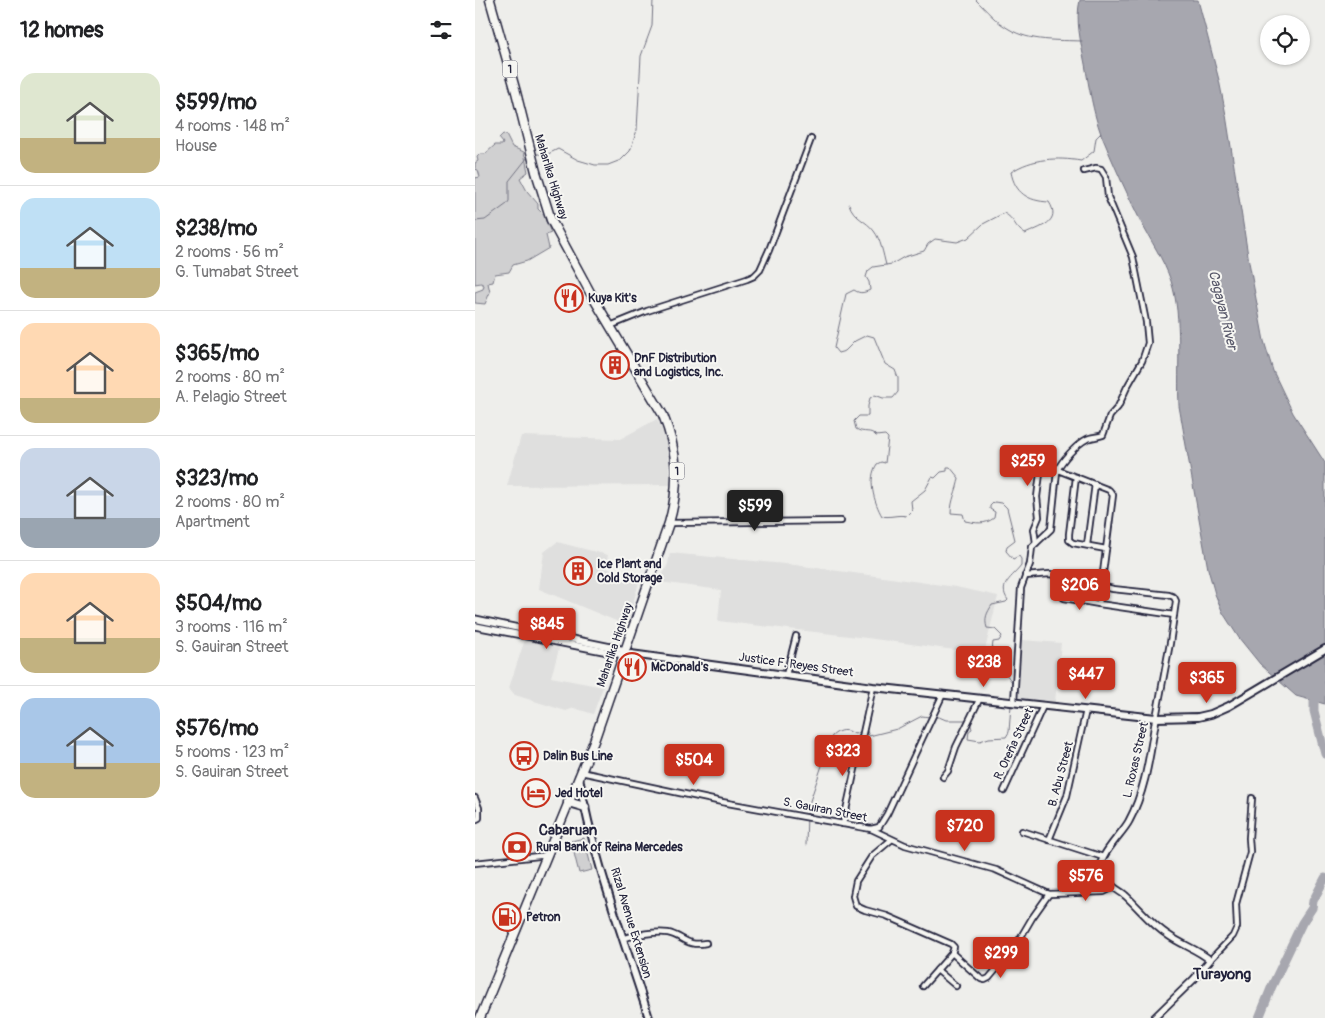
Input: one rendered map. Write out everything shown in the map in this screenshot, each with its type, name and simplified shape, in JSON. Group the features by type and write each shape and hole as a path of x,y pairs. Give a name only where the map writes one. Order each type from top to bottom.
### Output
{"main road":[{"name":"Maharlika Highway","path":"480,1018 548,855 627,653 669,523 677,482 676,457 669,430 646,384 610,326 551,220 527,140 512,76 490,0"},
{"name":"Justice F. Reyes Street","path":"627,653 873,687 1156,718 1198,717 1211,714 1229,706 1325,649"},
{"name":"Rizal Avenue Extension","path":"580,774 585,807 649,1018"},
{"path":"568,802 585,807"}],"street":[{"path":"610,326 647,311 747,279 757,273 769,250 811,139"},
{"path":"1012,702 1021,588 1030,564 1031,550 1051,529 1059,464 1087,438 1103,435 1110,416 1118,407 1142,361 1148,343 1146,322 1133,257 1108,197 1106,177 1101,170 1096,168 1084,170"},
{"path":"1036,543 1034,529 1039,517 1037,497 1040,468 1045,465 1109,490 1113,495 1099,604"},
{"path":"1076,477 1069,536 1071,542 1106,549"},
{"path":"1087,545 1095,484"},
{"path":"669,523 841,521"},
{"path":"1025,576 1050,574 1113,589 1172,595 1176,601 1156,718"},
{"path":"1064,598 1174,615"},
{"path":"475,619 627,653"},
{"path":"475,626 627,653"},
{"path":"786,675 796,636"},
{"path":"843,824 873,687"},
{"path":"871,829 879,827 887,814 943,694"},
{"path":"943,777 948,771 956,747 979,698"},
{"name":"R. Oreña Street","path":"1004,791 1043,706"},
{"name":"B. Abu Street","path":"1049,840 1067,796 1086,710"},
{"name":"L. Roxas Street","path":"1103,857 1129,822 1137,804 1156,718"},
{"name":"S. Gauiran Street","path":"580,774 871,829 891,840 970,864 991,868 1049,894 1104,892 1114,887"},
{"path":"475,798 480,812 479,818 475,820"},
{"path":"1154,1018 1194,979 1233,936 1237,927 1236,904 1250,857 1249,838 1252,798"},
{"path":"1022,831 1103,857 1100,868 1106,881 1165,934 1197,950 1210,960"},
{"path":"891,840 872,856 856,881 853,896 856,906 887,916 954,947 952,953 923,986"},
{"path":"475,863 548,855"},
{"path":"952,953 981,979 989,978 1015,947 1037,909 1049,894"},
{"path":"624,938 665,932 690,943 706,943"},
{"path":"937,970 956,986"}],"shaded area":[{"path":"503,134 506,135 512,147 524,152 528,172 520,178 527,191 538,204 538,209 543,214 551,233 546,235 549,248 527,261 513,265 509,272 495,274 493,282 488,283 490,292 485,304 475,303 475,292 483,289 484,285 481,283 475,284 475,178 480,177 478,170 475,169 475,163 478,161 477,157 480,154 485,154 495,145 502,145 503,143 499,138"},
{"path":"657,419 663,431 668,449 671,485 507,486 521,436 620,439"},
{"name":"Ice Plant and Cold Storage","path":"557,542 608,555 605,568 640,578 628,622 621,623 539,589 544,552"},
{"path":"670,553 795,565 956,587 998,596 984,654 718,621 721,590 659,582 668,564"},
{"path":"525,639 560,646 551,677 603,687 593,714 574,708 566,711 515,695 509,688"},
{"path":"1022,640 1061,643 1055,702 1017,698"},
{"path":"584,838 592,870 579,873 571,841"}],"water":[{"name":"Cagayan River","path":"1080,0 1198,0 1226,115 1249,262 1264,341 1273,371 1293,413 1325,463 1325,704 1296,696 1260,664 1239,638 1223,613 1215,594 1208,569 1179,406 1178,327 1175,295 1165,265 1130,199 1098,126 1091,99 1079,32"}],"waterway":[{"path":"534,154 548,154 558,149 578,160 595,165 608,165 621,160 630,151 637,130 641,56 652,26 653,0"},
{"path":"976,0 991,16 1017,33 1044,40 1082,41"},
{"path":"1011,701 1012,682 1006,674 1007,669 1000,658 1001,655 998,652 994,653 992,650 993,642 999,641 1002,636 995,629 987,628 986,621 987,613 992,605 1008,600 1005,595 1005,586 1021,566 1019,556 1013,559 1006,551 1007,546 1015,540 1007,508 1002,503 994,502 990,506 990,509 995,512 994,518 980,523 965,521 963,514 951,513 959,478 950,467 947,467 947,471 941,472 935,478 932,477 925,490 911,501 912,510 906,516 882,516 874,497 872,476 877,464 885,463 888,438 885,435 876,436 872,433 856,429 854,421 859,416 868,416 870,398 875,395 883,398 893,398 898,392 898,378 895,370 885,364 874,337 867,335 855,341 845,351 838,353 834,348 846,294 854,290 862,293 870,290 866,277 868,271 873,267 892,264 904,257 924,251 928,244 935,239 957,242 968,238 983,224 1004,213 1025,234 1043,226 1051,219 1053,214 1049,202 1029,198 1019,190 1011,172 1036,161 1054,159 1081,161 1094,151 1096,138 1101,133"},
{"path":"475,221 485,220 507,204 509,201 509,181 528,157"},
{"path":"849,204 854,213 871,227 876,235 882,247 886,265"},
{"path":"1325,688 1314,702 1314,711 1325,754"},
{"path":"970,722 972,729 969,731 968,739 980,741 989,738 1006,737 1009,732 1011,705"},
{"path":"806,845 807,814 810,801 832,736 843,730 855,734 867,731 869,736 897,729 922,716 930,717"},
{"path":"934,717 946,720 966,720"},
{"path":"1259,1018 1272,986 1302,923 1312,908 1313,901 1325,878"}],"place":[{"name":"Kuya Kit's","path":"569,298"},
{"name":"DnF Distribution and Logistics, Inc.","path":"615,365"},
{"name":"Ice Plant and Cold Storage","path":"578,571"},
{"name":"McDonald's","path":"632,667"},
{"name":"Dalin Bus Line","path":"524,756"},
{"name":"Jed Hotel","path":"536,793"},
{"name":"Rural Bank of Reina Mercedes","path":"517,847"},
{"name":"Petron","path":"507,917"}],"district":[{"name":"Cabaruan","path":"568,830"},
{"name":"Turayong","path":"1222,974"}]}
